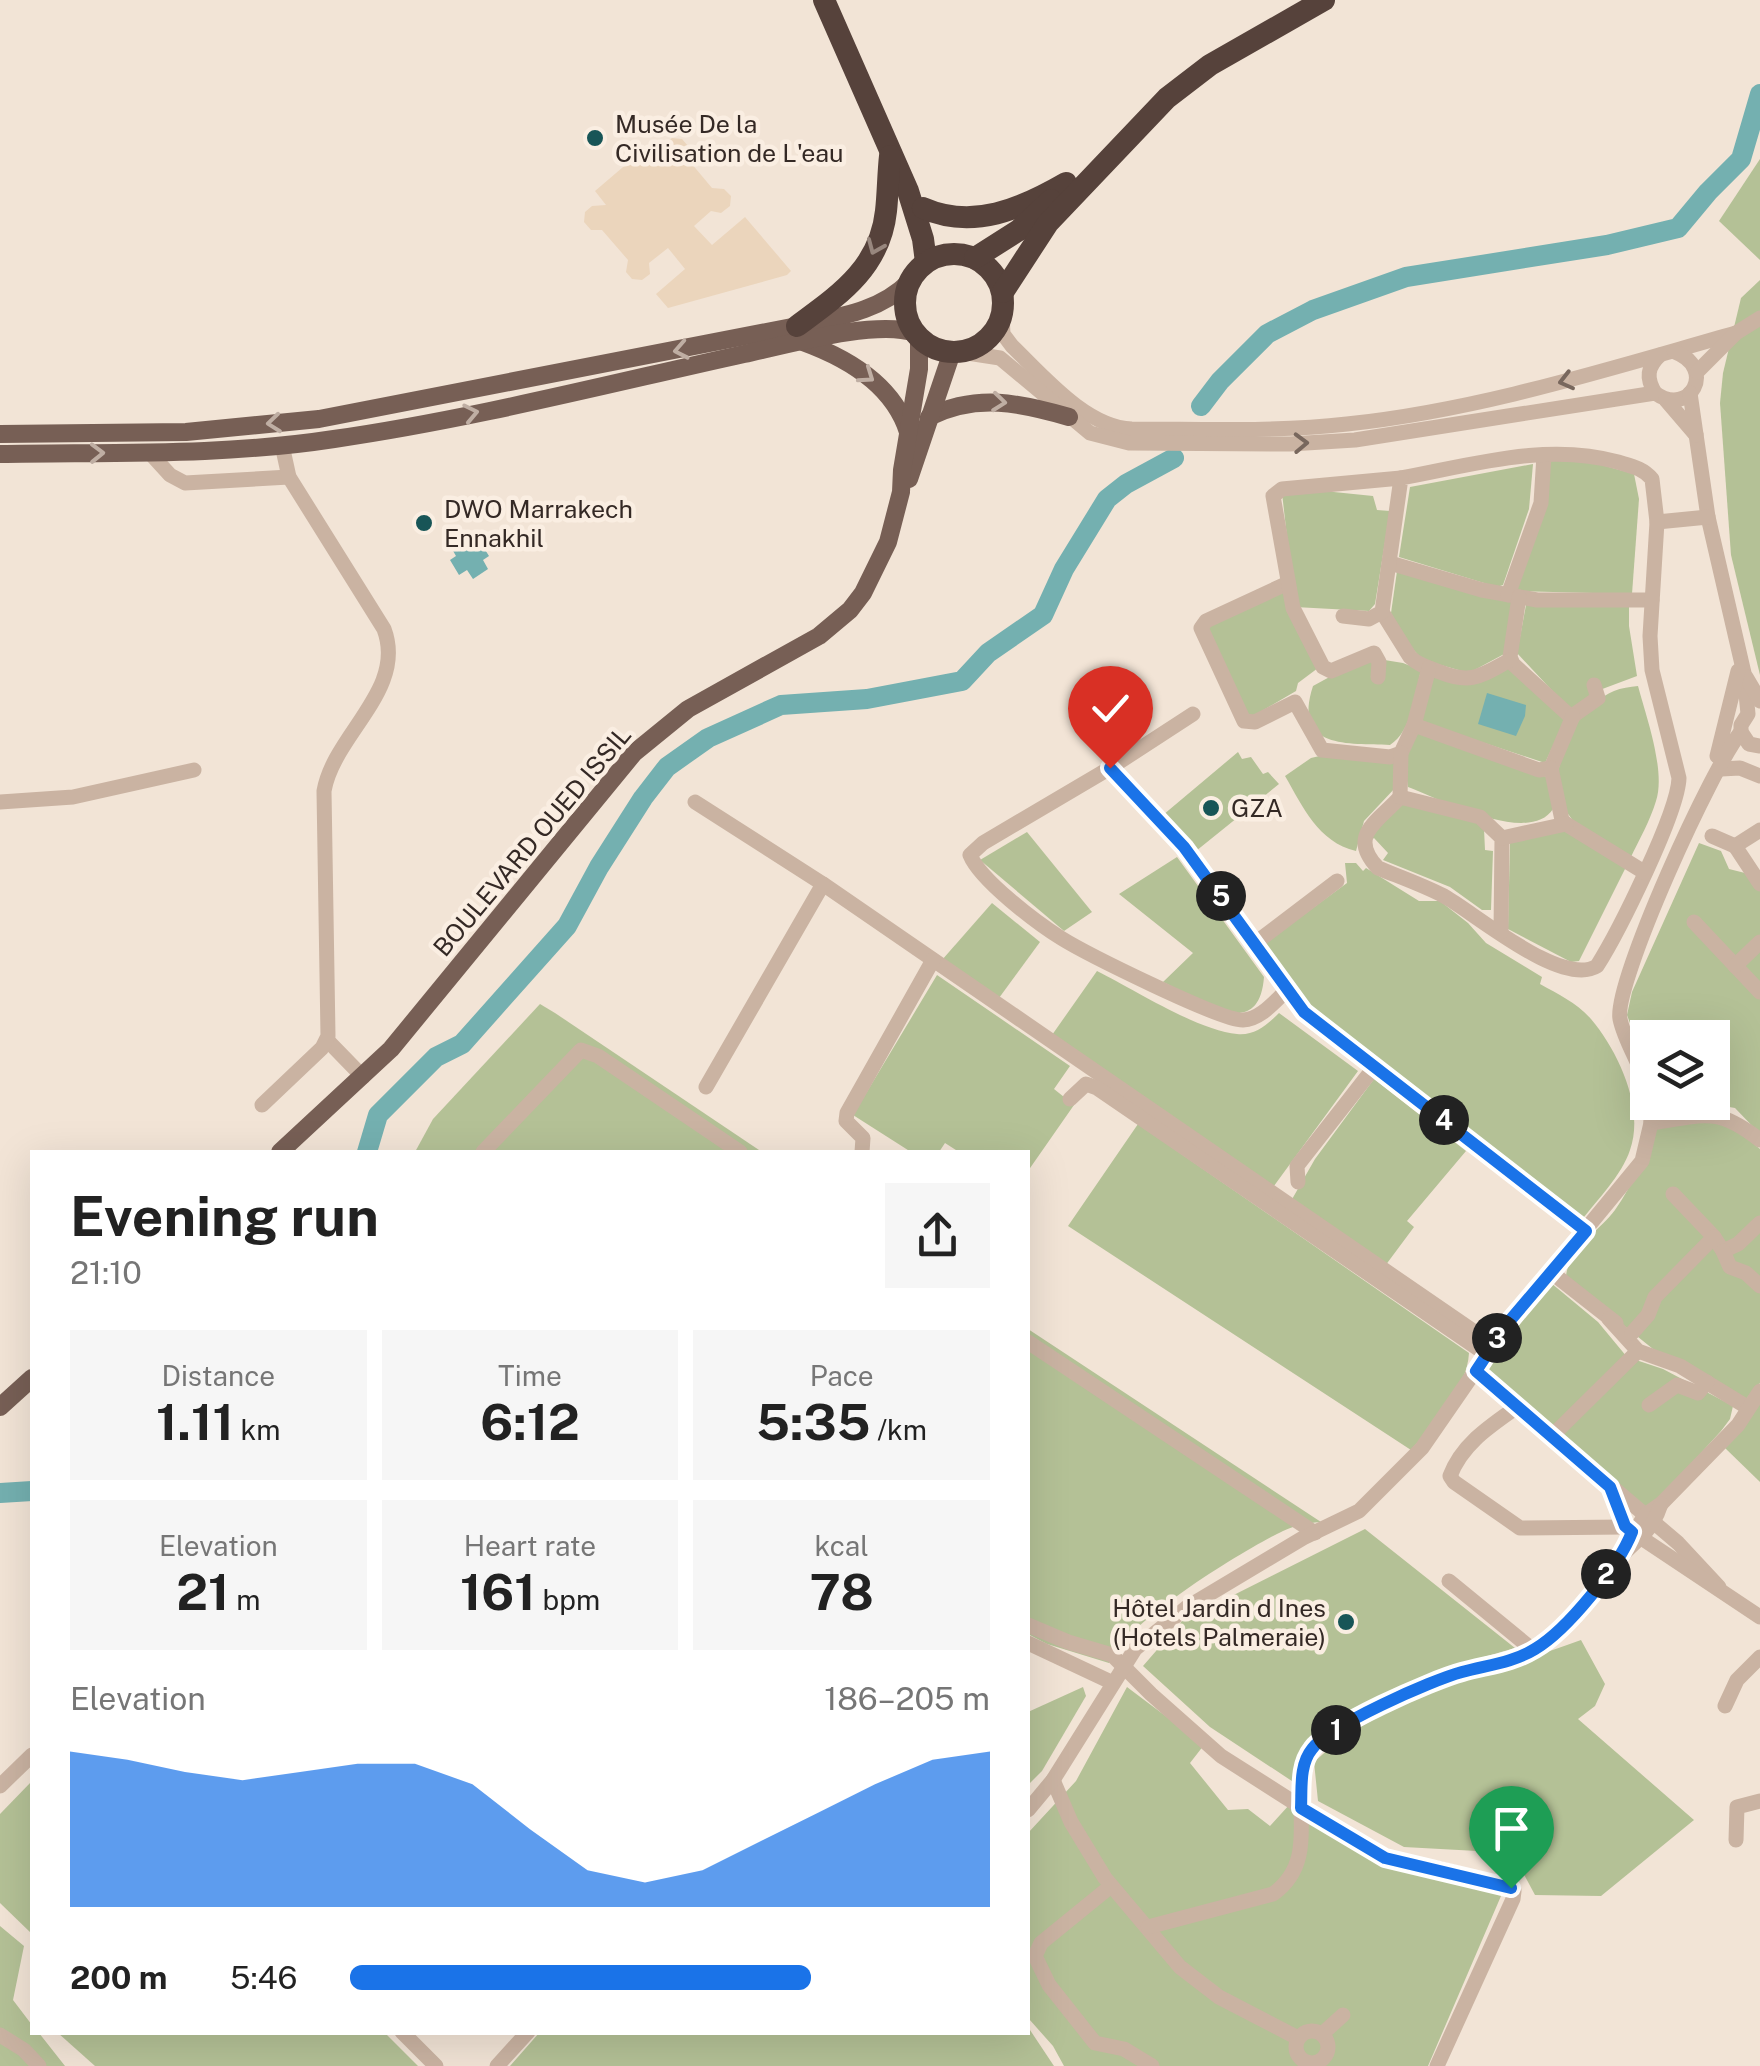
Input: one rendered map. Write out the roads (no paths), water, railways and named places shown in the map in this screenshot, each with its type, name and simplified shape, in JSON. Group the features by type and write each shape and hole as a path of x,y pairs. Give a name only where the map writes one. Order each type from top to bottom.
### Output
{"highway":[{"path":"824,0 890,152 916,199 963,255 993,272 1003,292 1002,316 990,337 957,352 931,346 917,335 905,308 909,282 926,262 963,255 1019,230 1160,89 1204,56 1296,0"},
{"path":"1003,292 1048,224 1167,98 1210,65 1324,0"},
{"path":"800,334 854,282 879,246 886,212 890,152"},
{"path":"916,199 950,217 986,217 1020,206 1066,183"},
{"path":"916,199 926,262"}],"main road":[{"path":"0,454 282,445 334,440 452,418 800,334 864,310 899,292 909,282"},
{"path":"0,434 186,432 319,419 800,334 890,328 917,335"},
{"path":"800,334 878,383 903,416 908,434"},
{"name":"BOULEVARD OUED ISSIL","path":"902,492 920,369 917,335"},
{"name":"BOULEVARD OUED ISSIL","path":"282,1150 363,1077 420,1016 634,752 688,709 800,648 850,610 876,570 888,542 902,492 957,352"},
{"path":"930,417 950,406 984,400 1069,417"},
{"path":"0,1407 30,1380"}],"street":[{"path":"1002,316 1004,334 1012,346 1084,412 1131,436 1214,428 1313,427 1489,401 1736,334"},
{"path":"1697,372 1736,334 1760,318"},
{"path":"957,352 1000,358 1090,433 1203,444 1354,440 1661,397 1679,400 1696,384 1697,372 1687,357 1667,353"},
{"path":"1667,353 1648,373 1661,397 1698,438"},
{"path":"1690,393 1708,517 1754,713 1741,725 1754,745 1716,774"},
{"path":"282,445 289,477 384,629 390,650 384,681 335,756 324,791 327,1040 363,1077"},
{"path":"149,452 170,476 185,483 289,477"},
{"path":"1510,660 1513,596 1541,503 1544,455"},
{"path":"1378,677 1379,662 1374,653 1331,671 1323,667 1297,619 1274,506 1276,492 1282,488 1402,478 1544,455 1594,456 1641,469 1652,479 1657,522 1652,670 1679,790 1607,950 1590,970"},
{"path":"1402,478 1382,612 1410,658 1429,668 1470,680 1510,660"},
{"path":"1657,522 1708,517"},
{"path":"1390,563 1513,596 1570,602 1652,600"},
{"path":"1288,582 1206,621 1201,628 1241,716 1249,724 1295,702 1322,750 1390,757 1401,753"},
{"path":"1342,616 1369,619 1382,612"},
{"path":"1510,660 1573,716"},
{"path":"1742,665 1760,700"},
{"path":"1630,1045 1620,1020 1625,978 1716,774 1742,665"},
{"path":"1429,668 1414,725 1401,753 1400,796 1368,830 1364,848 1370,859 1378,868 1430,889 1546,962 1570,970 1625,978"},
{"path":"1594,685 1598,698 1573,716 1551,768 1560,813 1566,824 1644,872"},
{"path":"1193,714 1024,817 970,855 976,867 994,883 1066,940 1214,1012 1245,1020 1257,1017 1287,990"},
{"path":"1414,725 1539,770 1551,768"},
{"path":"1110,768 1184,847 1304,1012 1586,1231"},
{"path":"1716,774 1740,768 1760,776"},
{"path":"0,802 73,796 194,770"},
{"path":"1400,796 1480,817 1502,838 1501,932"},
{"path":"695,802 824,884 1489,1349"},
{"path":"1502,838 1566,824"},
{"path":"1734,846 1760,830"},
{"path":"1712,836 1734,846 1760,884"},
{"path":"1254,944 1337,880"},
{"path":"706,1086 824,884"},
{"path":"1694,922 1760,992"},
{"path":"1735,966 1760,942"},
{"path":"862,1150 863,1138 846,1121 847,1113 933,960"},
{"path":"262,1105 327,1040"},
{"path":"485,1150 580,1050 598,1056 737,1150"},
{"path":"1298,1182 1297,1166 1376,1065"},
{"path":"1070,1099 1086,1084 1097,1088 1489,1349"},
{"path":"1730,1118 1760,1140"},
{"path":"1030,1808 1053,1780 1135,1649 1186,1608 1359,1511 1403,1469 1444,1418 1489,1349 1642,1161 1651,1120"},
{"path":"1651,1123 1662,1120"},
{"path":"1673,1194 1718,1244 1730,1267 1746,1273 1760,1286"},
{"path":"1632,1333 1648,1315 1655,1297 1718,1244 1738,1244 1760,1223"},
{"path":"1552,1272 1643,1352 1747,1406"},
{"path":"1609,1320 1632,1333 1643,1352"},
{"path":"1030,1343 1315,1533"},
{"path":"1552,1436 1643,1352"},
{"path":"1476,1371 1650,1519 1719,1586"},
{"path":"1649,1405 1677,1385 1696,1393 1707,1382"},
{"path":"1148,1926 1273,1894 1286,1884 1301,1856 1305,1762 1312,1748 1324,1737 1442,1678 1508,1661 1533,1650 1558,1632 1624,1552 1634,1532 1738,1425 1760,1391"},
{"path":"1517,1407 1472,1442 1452,1470 1454,1482 1520,1528 1634,1532"},
{"path":"1610,1487 1634,1532 1757,1606"},
{"path":"1450,1581 1533,1650"},
{"path":"1030,1626 1110,1654 1221,1756 1385,1858 1503,1884 1514,1891 1437,2066"},
{"path":"1030,1644 1112,1682"},
{"path":"1724,1706 1737,1680 1760,1657"},
{"path":"0,1786 30,1758"},
{"path":"1053,1780 1088,1853 1130,1910 1180,1967 1308,2063 1322,2060 1329,2047 1322,2034 1309,2031 1296,2052"},
{"path":"1736,1840 1737,1806 1760,1801"},
{"path":"1111,1886 1040,1943 1035,1956 1049,1985 1095,2042 1124,2048 1152,2066"},
{"path":"1322,2034 1343,2014"},
{"path":"405,2035 436,2066"},
{"path":"497,2066 525,2035"},
{"path":"0,2036 24,2050 38,2066"}],"water":[{"path":"465,532 471,540 477,537 489,556 483,560 488,569 473,579 467,570 459,575 450,560 456,556 448,542"},
{"path":"1487,693 1526,705 1516,736 1478,724"}],"waterway":[{"path":"1201,406 1267,334 1313,310 1406,277 1607,245 1678,228 1741,159 1760,94"},
{"path":"368,1150 378,1115 436,1057 462,1044 567,926 599,867 667,767 708,738 781,705 867,699 962,681 988,653 1043,615 1064,569 1107,499 1174,458"},
{"path":"0,1493 30,1491"}],"place":[{"name":"Musée De la Civilisation de L'eau","path":"595,138"},
{"name":"DWO Marrakech Ennakhil","path":"424,523"},
{"name":"GZA","path":"1211,808"},
{"name":"Hôtel Jardin d Ines (Hotels Palmeraie)","path":"1346,1622"}]}
